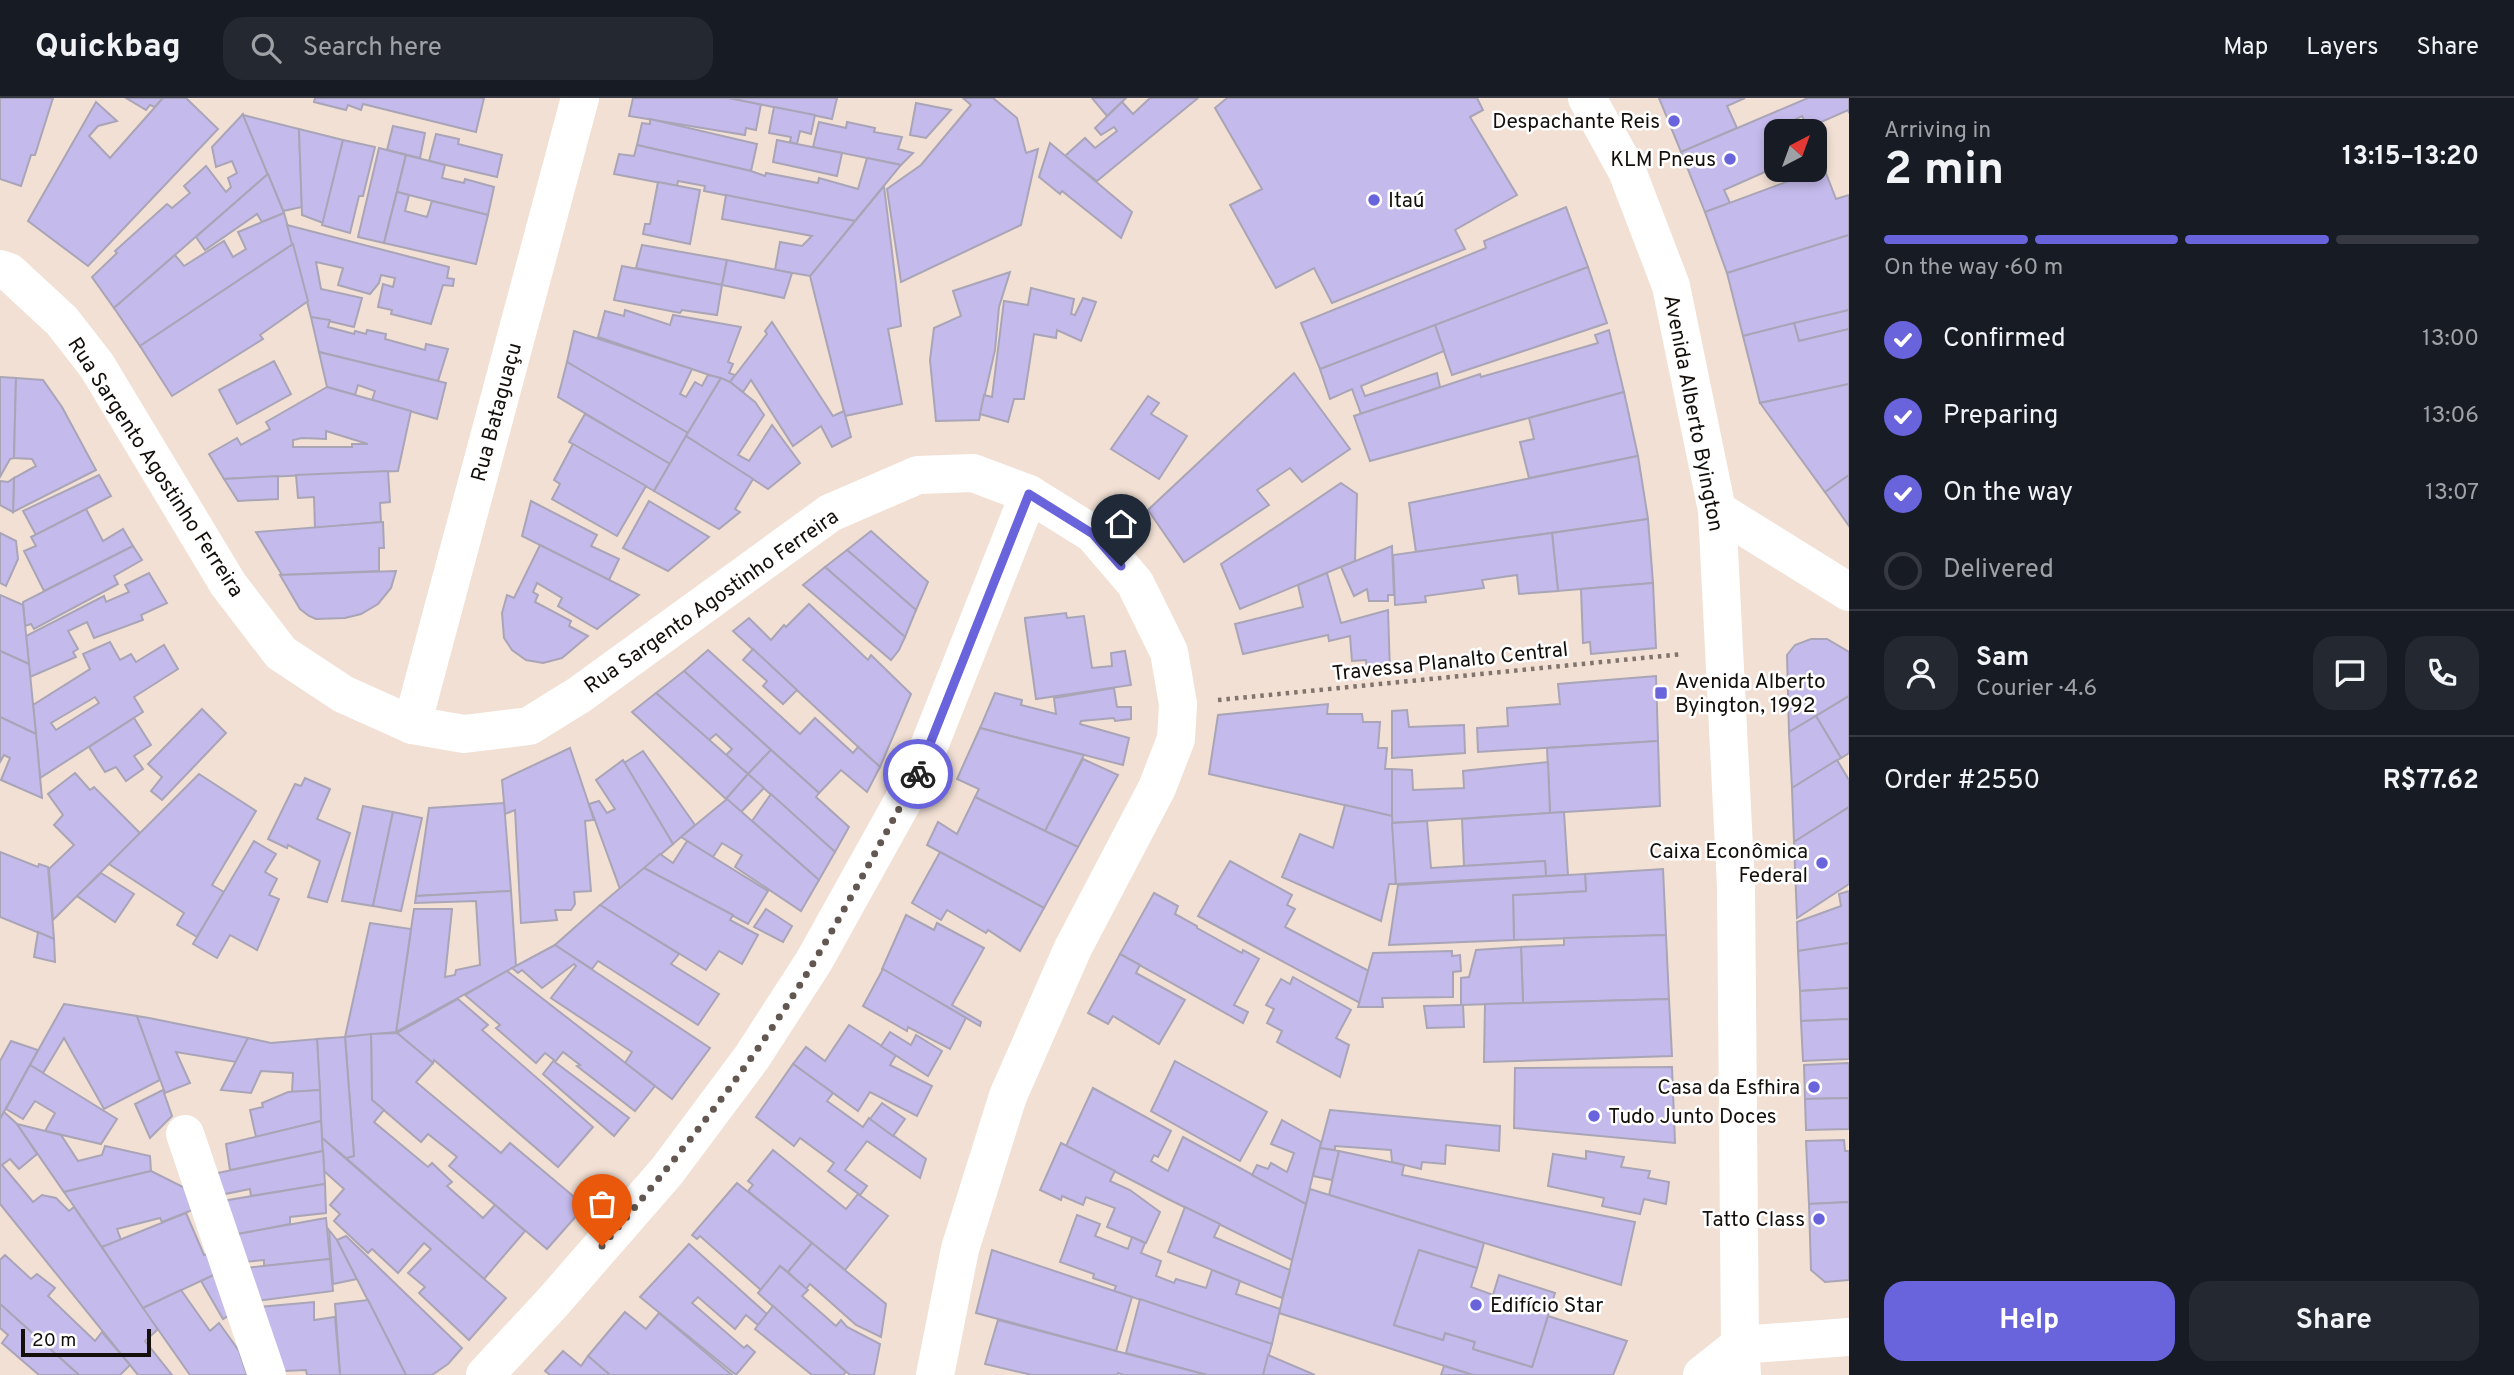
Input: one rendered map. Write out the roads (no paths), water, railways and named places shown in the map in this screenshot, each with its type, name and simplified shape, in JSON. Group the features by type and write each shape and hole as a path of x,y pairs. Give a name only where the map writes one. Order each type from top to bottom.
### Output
{"street":[{"name":"Rua Bataguaçu","path":"412,725 580,98"},
{"name":"Avenida Alberto Byington","path":"1587,98 1627,171 1671,286 1717,510 1736,887 1741,1360"},
{"name":"Rua Sargento Agostinho Ferreira","path":"3,275 62,321 97,366 228,584 281,653 343,694 412,725 464,734 529,726 579,695 830,513 918,475 973,473 1029,494 1093,534 1135,583 1170,652 1178,704 1176,739 1157,789 1073,948 1008,1096 960,1250 935,1375"},
{"path":"485,1375 553,1302 667,1171 752,1057 814,961 918,774 1029,494"},
{"path":"1717,510 1849,592"},
{"path":"185,1134 267,1375"},
{"path":"1702,1375 1741,1360 1849,1337"}],"place":[{"name":"Despachante Reis","path":"1674,121"},
{"name":"KLM Pneus","path":"1730,159"},
{"name":"Itaú","path":"1374,200"},
{"name":"Avenida Alberto Byington, 1992","path":"1661,693"},
{"name":"Caixa Econômica Federal","path":"1822,863"},
{"name":"Casa da Esfhira","path":"1814,1087"},
{"name":"Tudo Junto Doces","path":"1594,1116"},
{"name":"Tatto Class","path":"1819,1219"},
{"name":"Edifício Star","path":"1476,1305"}]}
